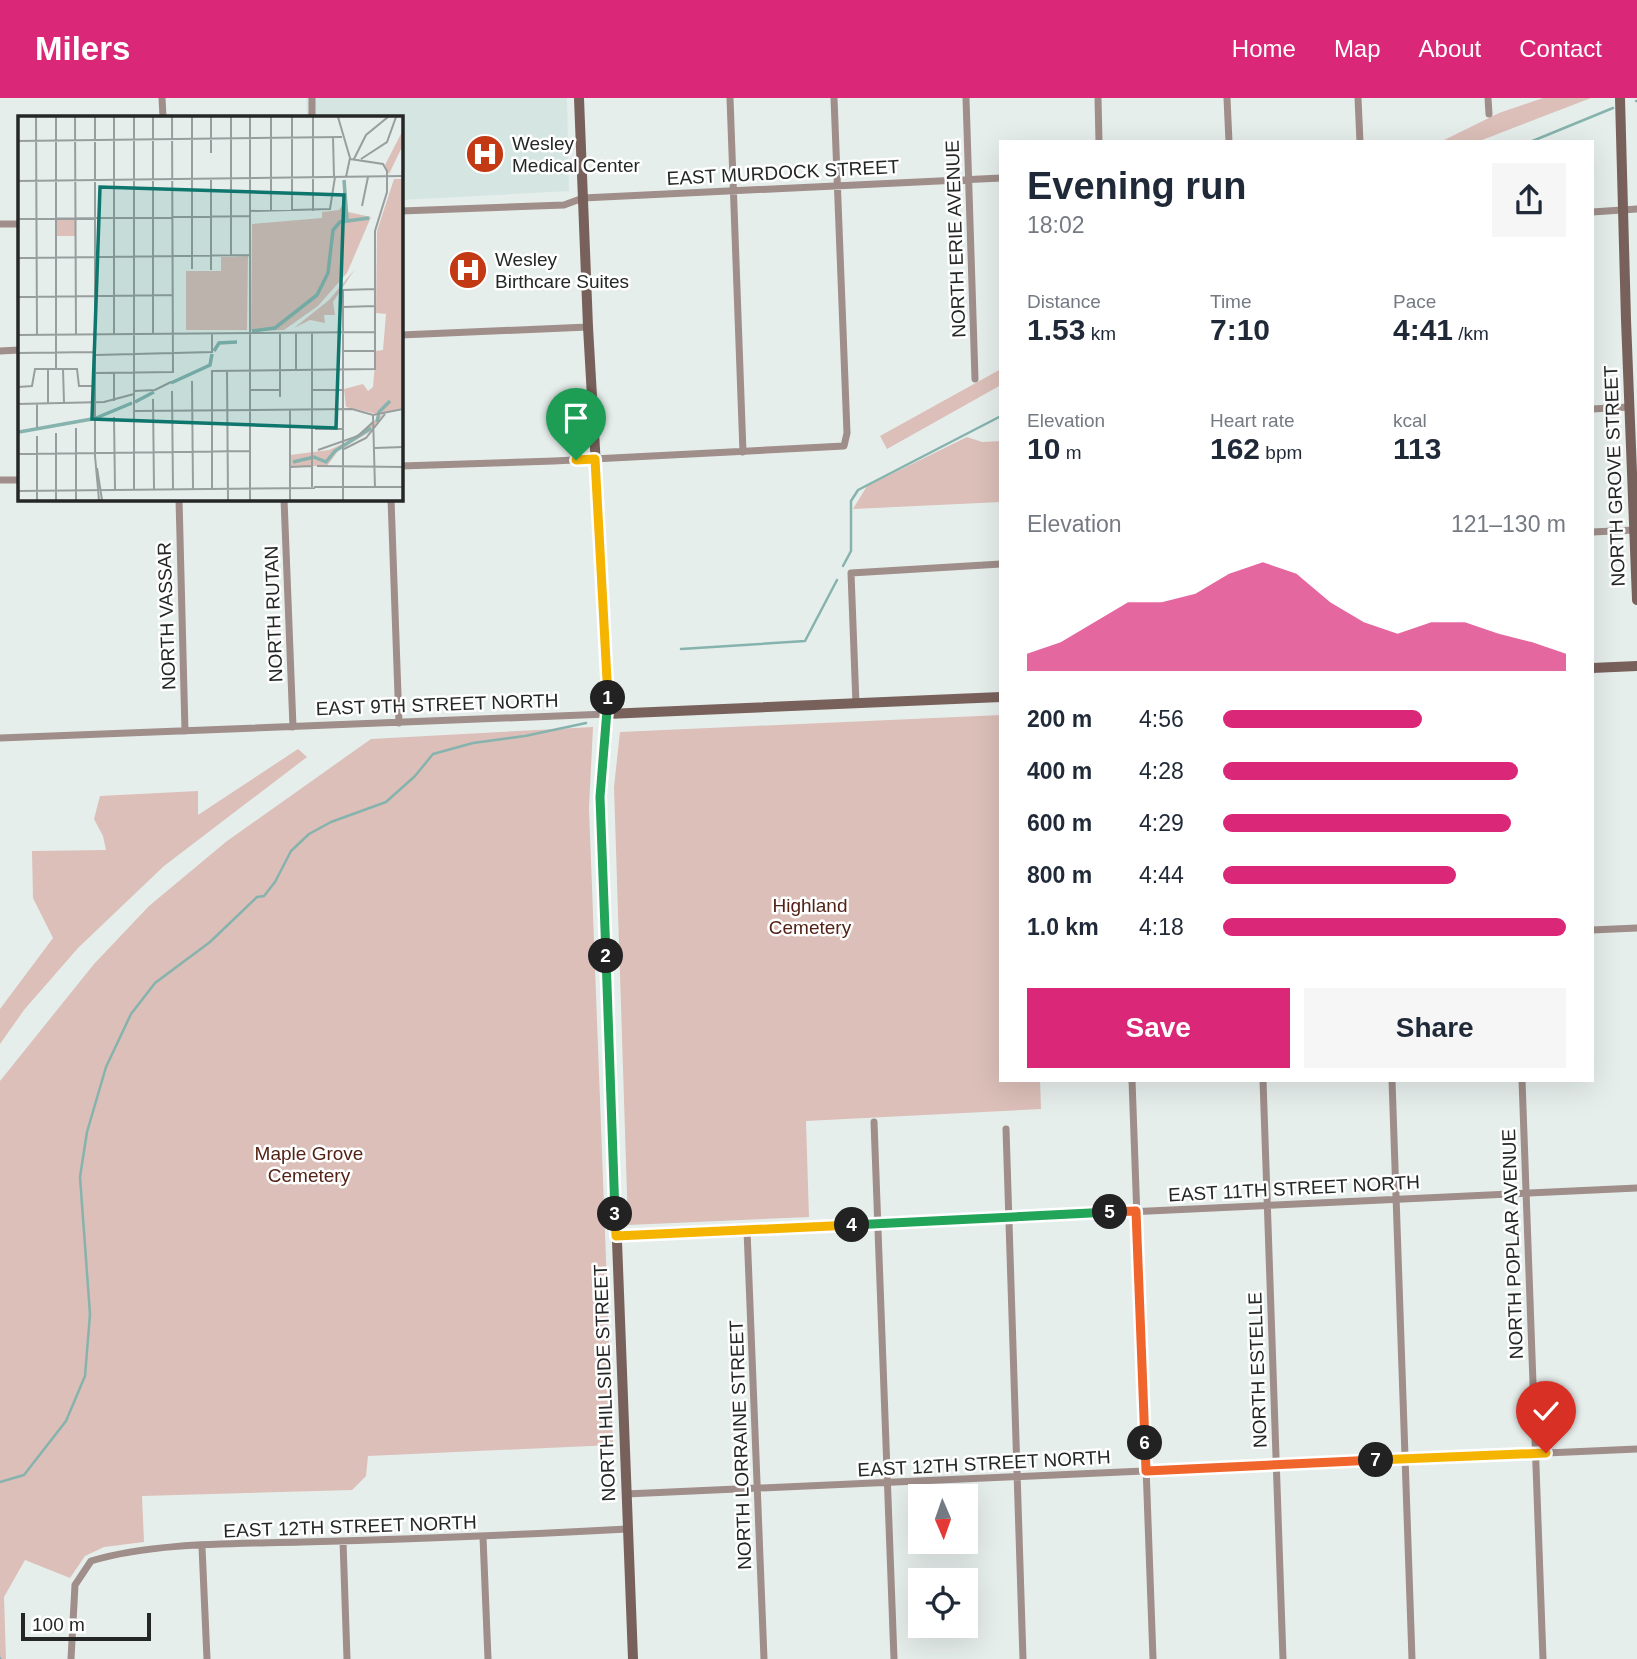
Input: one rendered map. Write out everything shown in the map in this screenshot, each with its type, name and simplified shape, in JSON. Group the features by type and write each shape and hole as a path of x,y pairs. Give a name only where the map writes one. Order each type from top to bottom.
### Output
{"main road":[{"name":"NORTH HILLSIDE STREET","path":"579,98 588,327 607,658 607,714 600,797 633,1659"},
{"name":"NORTH GROVE STREET","path":"1620,98 1631,319 1629,407 1637,600"},
{"path":"1594,668 1637,666"},
{"name":"EAST 9TH STREET NORTH","path":"607,714 999,696"}],"street":[{"path":"162,98 163,116"},
{"path":"312,98 312,116"},
{"path":"730,98 743,452"},
{"path":"402,466 844,446 847,433 834,98"},
{"name":"NORTH ERIE AVENUE","path":"966,98 975,379"},
{"path":"1098,98 1099,140"},
{"path":"1227,98 1229,140"},
{"path":"1358,98 1360,140"},
{"path":"1488,98 1489,114"},
{"name":"EAST MURDOCK STREET","path":"402,211 564,205 583,198 999,178"},
{"path":"1594,212 1637,209"},
{"path":"0,225 18,224"},
{"path":"402,335 588,327"},
{"path":"0,351 18,350"},
{"path":"1594,409 1629,407"},
{"path":"0,481 18,480"},
{"name":"NORTH VASSAR","path":"179,500 185,732"},
{"name":"NORTH RUTAN","path":"284,500 293,727"},
{"path":"391,500 399,723"},
{"path":"1594,532 1634,530"},
{"path":"856,704 851,573 999,564"},
{"name":"EAST 9TH STREET NORTH","path":"0,738 607,714"},
{"path":"1594,930 1637,928"},
{"path":"1132,1082 1153,1659"},
{"name":"NORTH ESTELLE","path":"1263,1082 1283,1659"},
{"path":"1392,1082 1412,1659"},
{"name":"NORTH POPLAR AVENUE","path":"1522,1082 1543,1659"},
{"path":"874,1122 894,1659"},
{"path":"1006,1129 1023,1659"},
{"name":"EAST 11TH STREET NORTH","path":"616,1236 1637,1188"},
{"name":"NORTH LORRAINE STREET","path":"747,1230 764,1659"},
{"name":"EAST 12TH STREET NORTH","path":"626,1494 1637,1449"},
{"name":"EAST 12TH STREET NORTH","path":"71,1659 75,1585 91,1561 124,1551 627,1529"},
{"path":"483,1537 488,1659"},
{"path":"343,1541 347,1659"},
{"path":"202,1547 207,1659"}],"shaded area":[{"name":"Wesley Medical Center","path":"306,98 567,98 569,191 402,200 402,116 307,116"}],"green space":[{"path":"1543,98 1591,98 1482,140 1444,140 1499,113"},
{"path":"999,370 999,386 887,449 880,436"},
{"path":"967,437 982,442 999,441 999,502 853,509 867,486"},
{"name":"Highland Cemetery","path":"999,715 999,1082 1040,1082 1041,1109 806,1121 809,1217 628,1225 614,787 620,732"},
{"name":"Maple Grove Cemetery","path":"593,727 589,808 613,1445 368,1456 366,1476 352,1490 142,1496 144,1542 104,1547 85,1556 70,1578 25,1560 4,1597 6,1659 0,1659 0,1081 94,964 149,906 227,841 371,739"},
{"path":"298,749 307,757 164,866 78,948 24,1010 0,1044 0,1009 53,938 33,898 32,851 106,850 103,836 94,819 100,796 198,791 198,815"}],"waterway":[{"path":"1535,140 1613,108"},
{"path":"843,566 851,551 851,501 858,490 999,417"},
{"path":"681,649 805,641 837,580"},
{"path":"0,1482 24,1475 66,1421 85,1376 90,1314 80,1177 87,1132 106,1067 131,1014 155,983 210,942 257,897 264,896 275,882 291,851 309,834 331,822 386,802 415,776 433,754 473,743 525,736 586,723"}],"place":[{"name":"Wesley Medical Center","path":"485,154"},
{"name":"Wesley Birthcare Suites","path":"468,270"}],"route":[{"path":"576,460 595,459 607,658 608,704 600,797 616,1236 1136,1211 1146,1471 1546,1453"}]}
